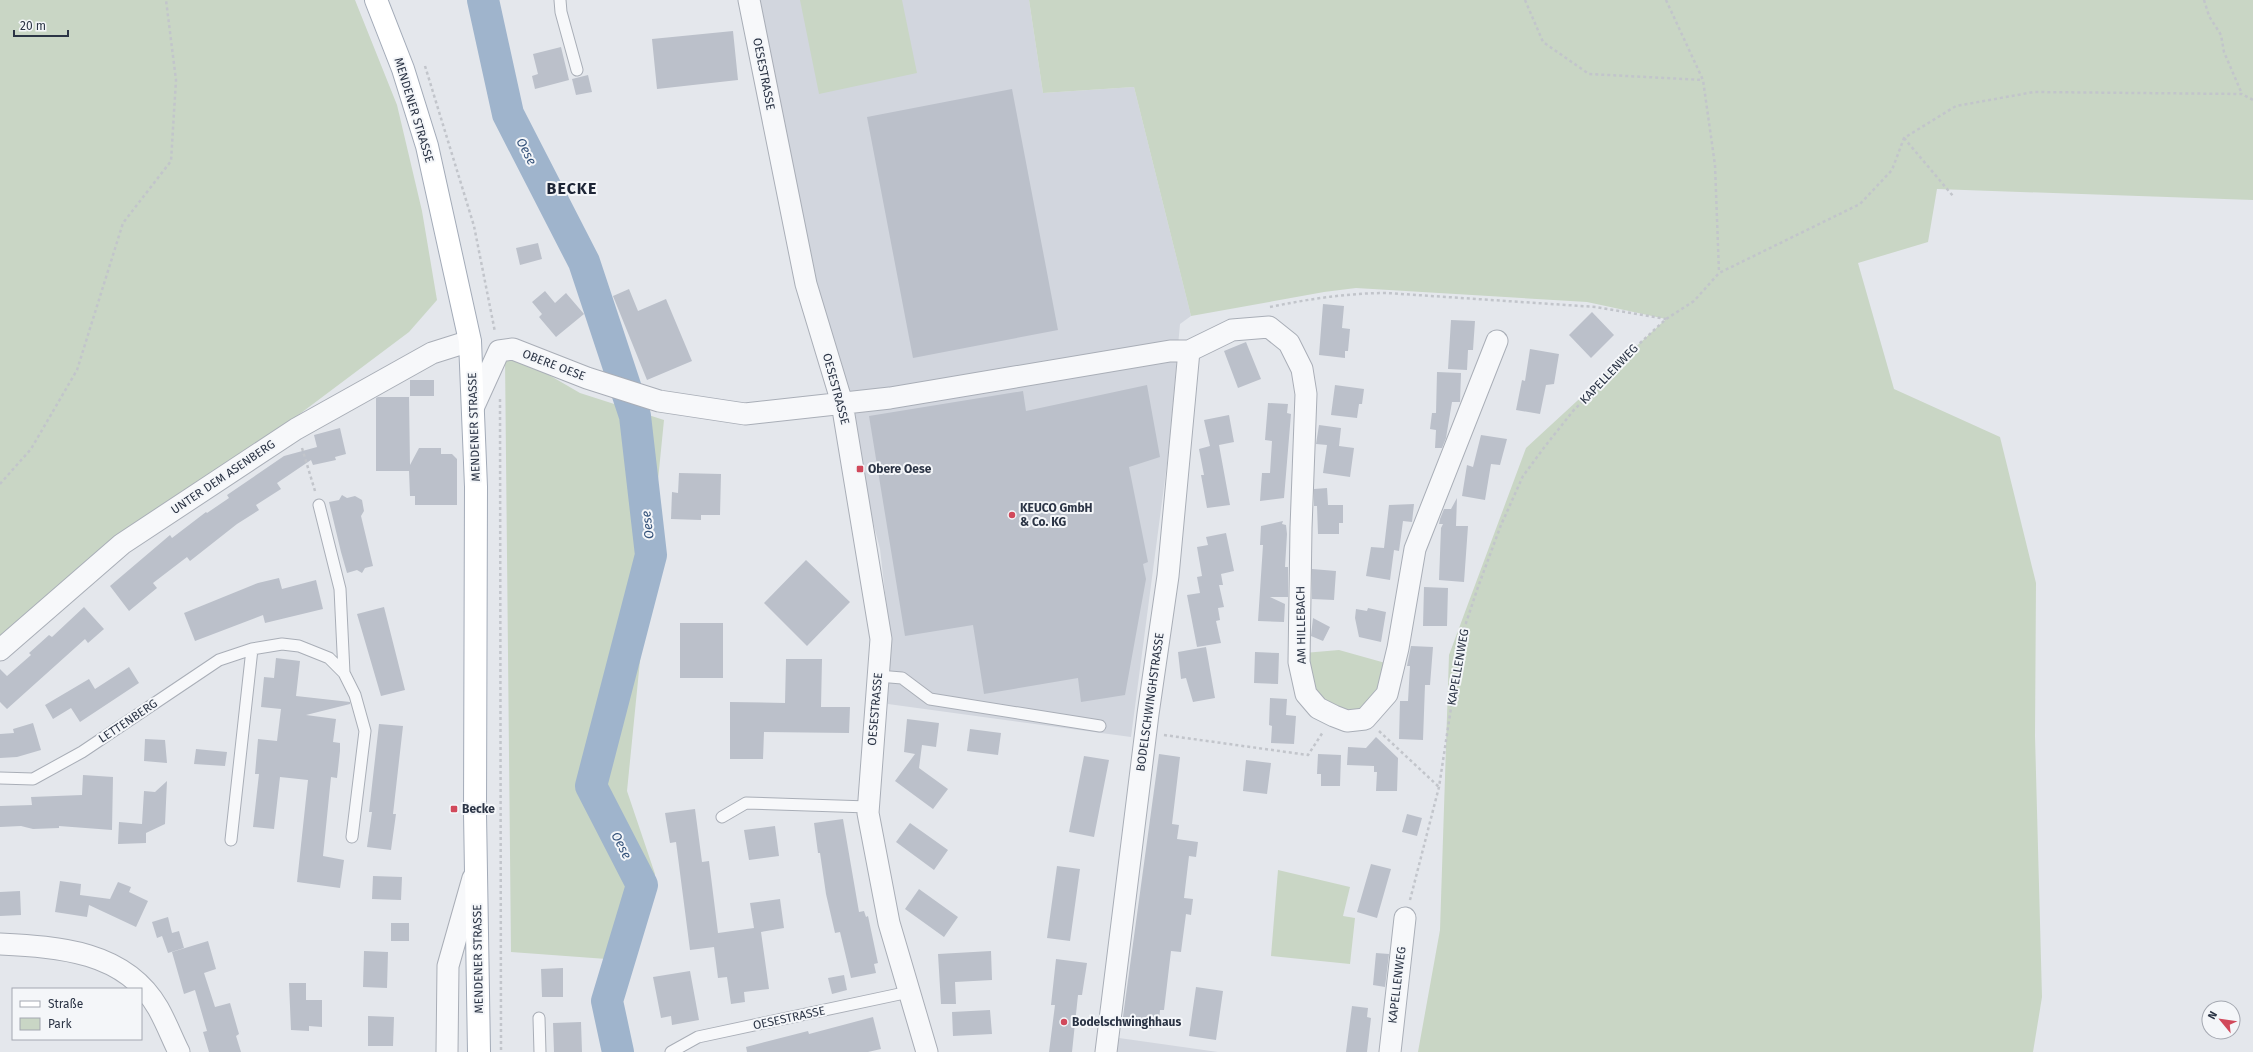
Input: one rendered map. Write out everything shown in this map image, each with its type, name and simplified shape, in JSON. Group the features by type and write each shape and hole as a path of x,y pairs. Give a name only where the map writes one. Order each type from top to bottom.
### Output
{"main road":[{"name":"MENDENER STRASSE","path":"376,0 403,69 428,146 470,341 474,406 476,487 476,867 479,1052"}],"street":[{"name":"OESESTRASSE","path":"749,0 806,284 842,403 881,639 868,807 889,923 927,1052"},
{"name":"AM HILLEBACH","path":"1189,351 1232,330 1269,326 1289,343 1302,369 1306,394 1301,528 1299,662 1306,694 1318,708 1347,721 1365,719"},
{"name":"UNTER DEM ASENBERG","path":"0,650 122,544 296,429 432,353 470,341"},
{"path":"1365,719 1387,694 1398,648 1415,549 1497,341"},
{"name":"OBERE OESE","path":"506,350 659,401 746,414 890,398 1170,351 1189,351"},
{"path":"474,406 506,350"},
{"name":"BODELSCHWINGHSTRASSE","path":"1106,1052 1146,732 1168,576 1189,351"},
{"name":"MENDENER STRASSE","path":"447,1052 448,966 476,867"},
{"name":"KAPELLENWEG","path":"1390,1052 1405,918"},
{"path":"0,944 48,946 100,958 118,967 141,986 158,1007 179,1052"}],"lane":[{"path":"560,0 561,12 577,70"},
{"name":"LETTENBERG","path":"319,505 340,589 344,674"},
{"name":"LETTENBERG","path":"0,778 33,779 82,752 219,660 252,649 282,644 299,646 329,658 344,674 355,695 365,731 352,837"},
{"path":"231,840 252,649"},
{"path":"878,676 902,678 930,699 1100,726"},
{"path":"722,816 746,803 868,807"},
{"name":"OESESTRASSE","path":"671,1052 698,1037 909,992"},
{"path":"539,1018 540,1052"}],"path":[{"path":"0,484 31,449 77,370 123,224 171,161 176,80 166,0"},
{"path":"1525,0 1543,42 1589,74 1703,80"},
{"path":"1666,0 1703,80 1716,165 1718,273 1860,204 1892,170 1904,138 1956,106 2034,92 2242,94 2253,100"},
{"path":"2204,0 2209,16 2221,35 2226,59 2242,94"},
{"path":"422,60 474,226 506,350"},
{"path":"1904,138 1953,196"},
{"name":"KAPELLENWEG","path":"1405,918 1439,787 1462,636 1478,587 1523,476 1573,411 1638,344 1666,319 1694,301 1718,273"},
{"path":"1264,308 1324,296 1354,293 1387,293 1596,307 1666,319"},
{"path":"500,392 501,1052"},
{"path":"296,429 319,505"},
{"path":"1146,732 1308,755 1334,716"},
{"path":"1365,719 1439,787"}],"shaded area":[{"name":"KEUCO GmbH & Co. KG","path":"749,0 1029,0 1043,93 1134,87 1191,316 1180,324 1168,456 1131,737 888,704 890,636 880,549 842,403"},
{"path":"1112,1037 1218,1052 1110,1052"}],"green space":[{"path":"0,0 355,0 397,105 422,211 437,300 409,332 0,639"},
{"path":"800,0 902,0 917,73 819,94"},
{"path":"1029,0 2253,0 2253,200 1937,189 1928,242 1858,263 1894,389 2000,437 2036,583 2035,736 2042,997 2033,1052 1418,1052 1440,930 1449,655 1526,448 1666,319 1587,302 1356,288 1324,292 1191,316 1134,87 1043,93"},
{"path":"505,357 518,357 580,393 664,420 627,791 655,874 634,961 511,952"},
{"path":"1339,650 1389,664 1384,689 1364,714 1347,717 1311,693 1304,653"},
{"path":"1278,870 1350,887 1343,916 1355,918 1350,964 1271,956"}],"building":[{"path":"733,31 738,80 657,89 652,39"},
{"path":"561,47 569,80 535,89 532,76 538,74 533,54"},
{"path":"588,75 592,92 576,95 572,79"},
{"path":"1012,89 1058,330 913,358 867,117"},
{"path":"538,243 542,259 520,265 516,248"},
{"path":"629,289 638,311 666,299 692,361 647,380 613,296"},
{"path":"545,291 555,303 566,293 584,314 556,337 539,317 542,314 532,302"},
{"path":"1323,304 1344,306 1342,328 1350,329 1348,351 1345,351 1345,358 1319,355"},
{"path":"1592,312 1614,335 1591,358 1569,335"},
{"path":"1451,320 1475,321 1473,350 1468,350 1467,370 1448,369"},
{"path":"1246,342 1261,379 1238,388 1224,351"},
{"path":"1530,349 1559,354 1554,384 1546,385 1540,414 1516,410 1522,380 1525,381"},
{"path":"1437,372 1461,373 1460,402 1452,402 1446,438 1442,448 1435,448 1436,430 1430,429 1432,413 1436,413"},
{"path":"410,380 434,380 434,396 410,396"},
{"name":"KEUCO GmbH & Co. KG","path":"1147,385 1160,457 1129,467 1148,562 1143,564 1146,579 1125,695 1081,702 1078,678 984,694 973,625 905,636 869,416 1023,391 1026,411"},
{"path":"1335,385 1364,389 1362,404 1359,404 1357,418 1331,415"},
{"path":"409,397 410,465 419,448 441,448 441,454 452,454 457,459 457,505 415,505 415,496 410,496 409,471 376,471 376,398"},
{"path":"1268,403 1288,404 1287,413 1291,414 1284,498 1260,501 1262,473 1270,473 1272,441 1265,440"},
{"path":"1229,415 1234,442 1219,445 1230,505 1207,508 1201,475 1204,475 1199,449 1210,446 1204,420"},
{"path":"1319,425 1341,428 1339,446 1354,448 1350,477 1323,473 1327,445 1316,444"},
{"path":"340,428 346,454 335,457 336,460 313,465 311,460 277,483 281,489 256,505 259,510 237,524 190,561 187,557 153,583 157,588 129,611 110,586 170,535 172,538 206,512 207,513 229,498 227,495 284,456 317,447 314,435"},
{"path":"1481,435 1507,439 1500,465 1491,464 1485,500 1462,496 1467,465 1473,467"},
{"path":"679,473 721,474 720,515 701,515 701,520 671,519 672,492 678,493"},
{"path":"1327,488 1328,505 1343,505 1343,523 1339,523 1339,534 1318,534 1317,506 1314,506 1314,489"},
{"path":"342,495 347,498 355,496 362,500 364,511 361,516 373,566 365,568 362,573 357,570 347,573 341,552 329,502 339,500"},
{"path":"1457,498 1456,526 1468,526 1464,582 1439,580 1441,528 1443,524 1439,524 1440,519 1444,509 1451,509"},
{"path":"1414,504 1412,522 1403,521 1399,551 1394,550 1390,580 1366,576 1371,547 1384,548 1389,505"},
{"path":"1283,521 1282,524 1286,525 1287,534 1285,567 1288,567 1288,597 1270,597 1285,604 1284,622 1258,621 1263,545 1260,545 1261,526"},
{"path":"1226,533 1234,571 1221,574 1223,585 1219,585 1224,607 1218,608 1220,620 1216,621 1221,643 1197,647 1187,595 1200,593 1197,577 1202,576 1197,547 1208,545 1206,537"},
{"path":"806,560 850,602 807,646 764,603"},
{"path":"1312,569 1336,571 1334,600 1312,599"},
{"path":"279,578 282,589 316,580 323,609 265,623 263,615 195,641 184,613 258,583"},
{"path":"1424,587 1448,588 1447,626 1423,626"},
{"path":"84,607 104,629 88,643 85,639 7,709 0,702 0,669 7,676 31,655 29,653 49,635 52,637"},
{"path":"384,607 405,690 381,696 357,614"},
{"path":"1368,608 1386,612 1381,642 1359,637 1355,618 1356,609 1367,611"},
{"path":"1313,618 1330,627 1323,641 1311,636"},
{"path":"680,623 723,623 723,678 680,678"},
{"path":"1411,646 1433,647 1430,685 1425,685 1423,740 1399,739 1400,701 1408,701 1410,666 1407,666"},
{"path":"1206,647 1215,698 1193,702 1186,678 1181,679 1178,652"},
{"path":"1255,652 1279,653 1278,684 1254,683"},
{"path":"276,658 300,661 296,696 350,702 350,704 306,715 336,719 333,742 340,743 340,751 337,778 331,777 323,856 344,860 340,888 297,882 308,780 280,777 274,829 253,827 259,774 255,774 258,739 277,741 281,709 261,707 264,677 274,678"},
{"path":"786,659 822,659 821,707 850,707 849,733 764,732 763,759 730,759 730,702 785,703"},
{"path":"129,667 139,683 80,722 71,708 53,719 45,705 89,679 95,689"},
{"path":"1270,698 1287,699 1286,715 1296,716 1294,744 1271,743 1272,726 1269,725"},
{"path":"907,719 939,723 936,747 922,745 919,768 948,789 933,809 895,781 915,754 904,752"},
{"path":"33,723 41,750 17,757 0,758 0,734 14,733 13,729"},
{"path":"379,724 403,726 393,814 396,814 391,850 367,847 372,812 369,812"},
{"path":"970,729 1001,733 998,755 967,751"},
{"path":"1376,737 1398,758 1397,791 1376,791 1377,772 1374,772 1374,766 1347,765 1348,747 1366,748"},
{"path":"145,739 165,740 167,763 144,761"},
{"path":"196,749 227,752 225,766 194,764"},
{"path":"1159,754 1180,757 1172,824 1179,825 1177,839 1198,842 1196,857 1189,856 1184,898 1193,899 1191,915 1186,914 1181,952 1171,951 1164,1010 1160,1010 1159,1021 1153,1020 1151,1029 1122,1024"},
{"path":"1318,754 1341,755 1340,786 1321,786 1321,774 1317,774"},
{"path":"1084,756 1109,760 1094,837 1069,832"},
{"path":"1246,760 1271,763 1267,794 1243,791"},
{"path":"83,775 113,777 112,830 59,826 59,828 33,829 21,826 0,827 0,806 32,805 31,797 82,795"},
{"path":"167,781 165,824 146,833 146,843 118,844 119,822 142,824 144,791 155,792"},
{"path":"695,809 702,862 709,861 718,933 754,928 750,903 780,899 784,928 761,932 769,989 744,992 745,1002 731,1004 727,977 718,978 714,947 690,950 676,842 670,843 665,813"},
{"path":"1407,814 1422,818 1417,836 1402,832"},
{"path":"843,819 859,912 864,911 866,917 868,916 878,963 874,964 876,973 851,978 840,932 835,933 826,894 820,853 818,853 814,823"},
{"path":"910,823 948,850 934,870 896,842"},
{"path":"775,826 779,856 749,860 744,830"},
{"path":"1371,864 1391,869 1377,918 1357,912"},
{"path":"1057,866 1080,869 1070,941 1047,938"},
{"path":"373,876 402,877 401,900 372,899"},
{"path":"60,881 81,884 80,895 110,899 118,882 131,887 129,892 148,901 136,927 89,905 87,917 55,912"},
{"path":"919,889 958,917 944,937 905,909"},
{"path":"20,891 21,915 0,916 0,892"},
{"path":"168,917 172,933 179,931 184,948 168,953 162,936 157,938 152,922"},
{"path":"391,923 409,923 409,941 391,941"},
{"path":"208,941 216,969 204,973 215,1007 230,1003 239,1034 236,1036 241,1052 209,1052 203,1032 207,1031 195,990 184,994 172,952"},
{"path":"364,951 388,952 387,988 363,987"},
{"path":"991,951 992,980 955,982 956,1004 941,1004 938,954"},
{"path":"1376,953 1389,954 1385,987 1373,985"},
{"name":"Bodelschwinghhaus","path":"1056,959 1087,963 1082,995 1078,995 1072,1052 1049,1052 1055,1005 1051,1005"},
{"path":"563,968 563,997 542,997 541,969"},
{"path":"690,971 699,1020 672,1025 671,1016 661,1018 653,977"},
{"path":"844,975 847,990 832,994 828,978"},
{"path":"289,983 306,983 306,1000 322,1000 322,1027 309,1026 309,1031 291,1030"},
{"path":"1196,987 1223,991 1216,1040 1189,1036"},
{"path":"1352,1006 1368,1008 1367,1017 1371,1018 1367,1052 1346,1052"},
{"path":"990,1010 992,1034 953,1036 952,1012"},
{"path":"368,1016 394,1017 393,1046 368,1046"},
{"path":"873,1017 881,1049 868,1052 747,1052 746,1047 808,1031 809,1034"},
{"path":"581,1022 582,1052 554,1052 553,1023"}],"waterway":[{"name":"Oese","path":"483,0 508,114 584,262 635,416 651,555 591,786 642,885 607,1001 618,1052"}],"place":[{"name":"Obere Oese","path":"860,469"},
{"name":"KEUCO GmbH & Co. KG","path":"1012,515"},
{"name":"Becke","path":"454,809"},
{"name":"Bodelschwinghhaus","path":"1064,1022"}],"district":[{"name":"BECKE","path":"572,188"}]}
